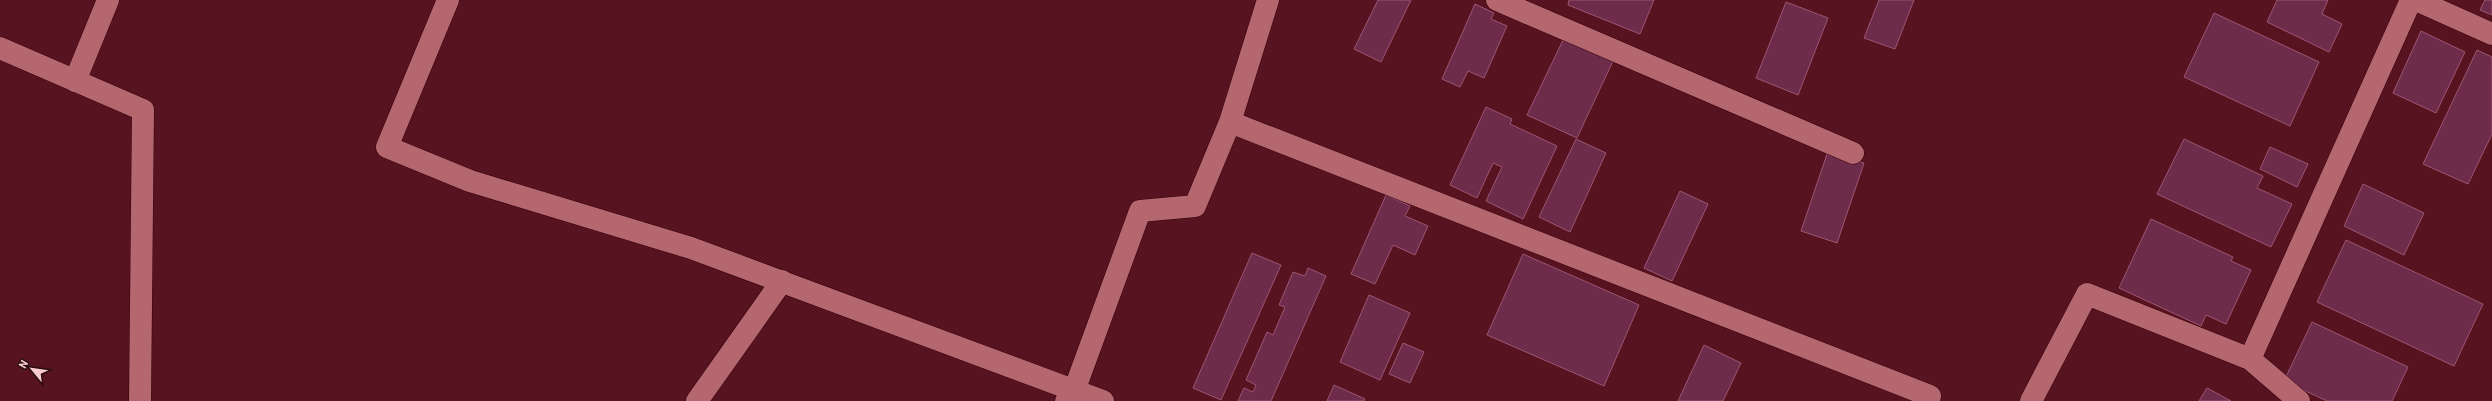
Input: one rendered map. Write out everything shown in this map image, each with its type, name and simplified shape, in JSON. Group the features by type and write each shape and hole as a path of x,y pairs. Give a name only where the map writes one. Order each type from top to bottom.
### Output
{"street":[{"path":"75,81 108,0"},
{"path":"448,0 387,147 470,181 691,248 782,281 1070,396 1103,401"},
{"path":"1070,396 1140,211 1195,206 1230,122 1268,0"},
{"path":"1497,0 1853,153"},
{"path":"2250,359 2411,0"},
{"path":"2416,0 2492,34"},
{"path":"0,48 143,110 140,401"},
{"path":"1230,122 1930,396"},
{"path":"697,401 782,281"},
{"path":"2031,401 2087,294 2250,359 2299,401"}],"building":[{"path":"1378,0 1411,0 1381,62 1354,49"},
{"path":"1569,0 1654,0 1640,34 1568,5"},
{"path":"1879,0 1914,0 1895,49 1864,38"},
{"path":"2277,0 2328,0 2322,14 2342,24 2329,52 2267,22"},
{"path":"2485,0 2492,0 2492,15 2480,10"},
{"path":"1786,2 1828,18 1798,95 1756,78"},
{"path":"1475,4 1494,13 1491,19 1507,26 1484,78 1468,71 1460,87 1442,79"},
{"path":"2214,13 2319,62 2290,126 2184,77"},
{"path":"2421,31 2465,52 2436,113 2393,93"},
{"path":"1564,38 1613,61 1577,138 1527,115"},
{"path":"2477,50 2492,57 2492,134 2468,184 2423,164"},
{"path":"1486,107 1512,119 1510,124 1557,146 1523,219 1486,201 1502,167 1493,163 1477,198 1450,185"},
{"path":"1576,139 1606,153 1570,232 1539,217"},
{"path":"2184,139 2263,176 2257,188 2292,204 2271,247 2157,194"},
{"path":"2270,147 2308,164 2297,187 2260,169"},
{"path":"1828,151 1864,163 1837,243 1801,231"},
{"path":"2363,184 2424,213 2404,255 2344,226"},
{"path":"1680,191 1708,204 1672,281 1644,268"},
{"path":"1386,195 1410,206 1405,216 1428,226 1415,255 1393,245 1375,284 1351,274"},
{"path":"2151,219 2233,257 2231,261 2251,270 2226,324 2206,315 2201,326 2119,288"},
{"path":"2346,240 2483,304 2454,366 2317,302"},
{"path":"1252,253 1281,265 1221,400 1193,388"},
{"path":"1523,254 1639,305 1604,386 1487,335"},
{"path":"1308,268 1326,276 1271,401 1238,401 1244,388 1253,392 1256,385 1246,380 1267,332 1273,335 1285,307 1279,305 1293,272 1305,276"},
{"path":"1369,295 1410,313 1380,380 1340,362"},
{"path":"2312,322 2408,367 2392,401 2327,401 2284,381"},
{"path":"1403,343 1424,352 1410,383 1389,374"},
{"path":"1704,345 1741,363 1723,401 1678,401"},
{"path":"1334,385 1365,399 1364,401 1327,401"},
{"path":"2207,388 2231,401 2199,401"}]}
